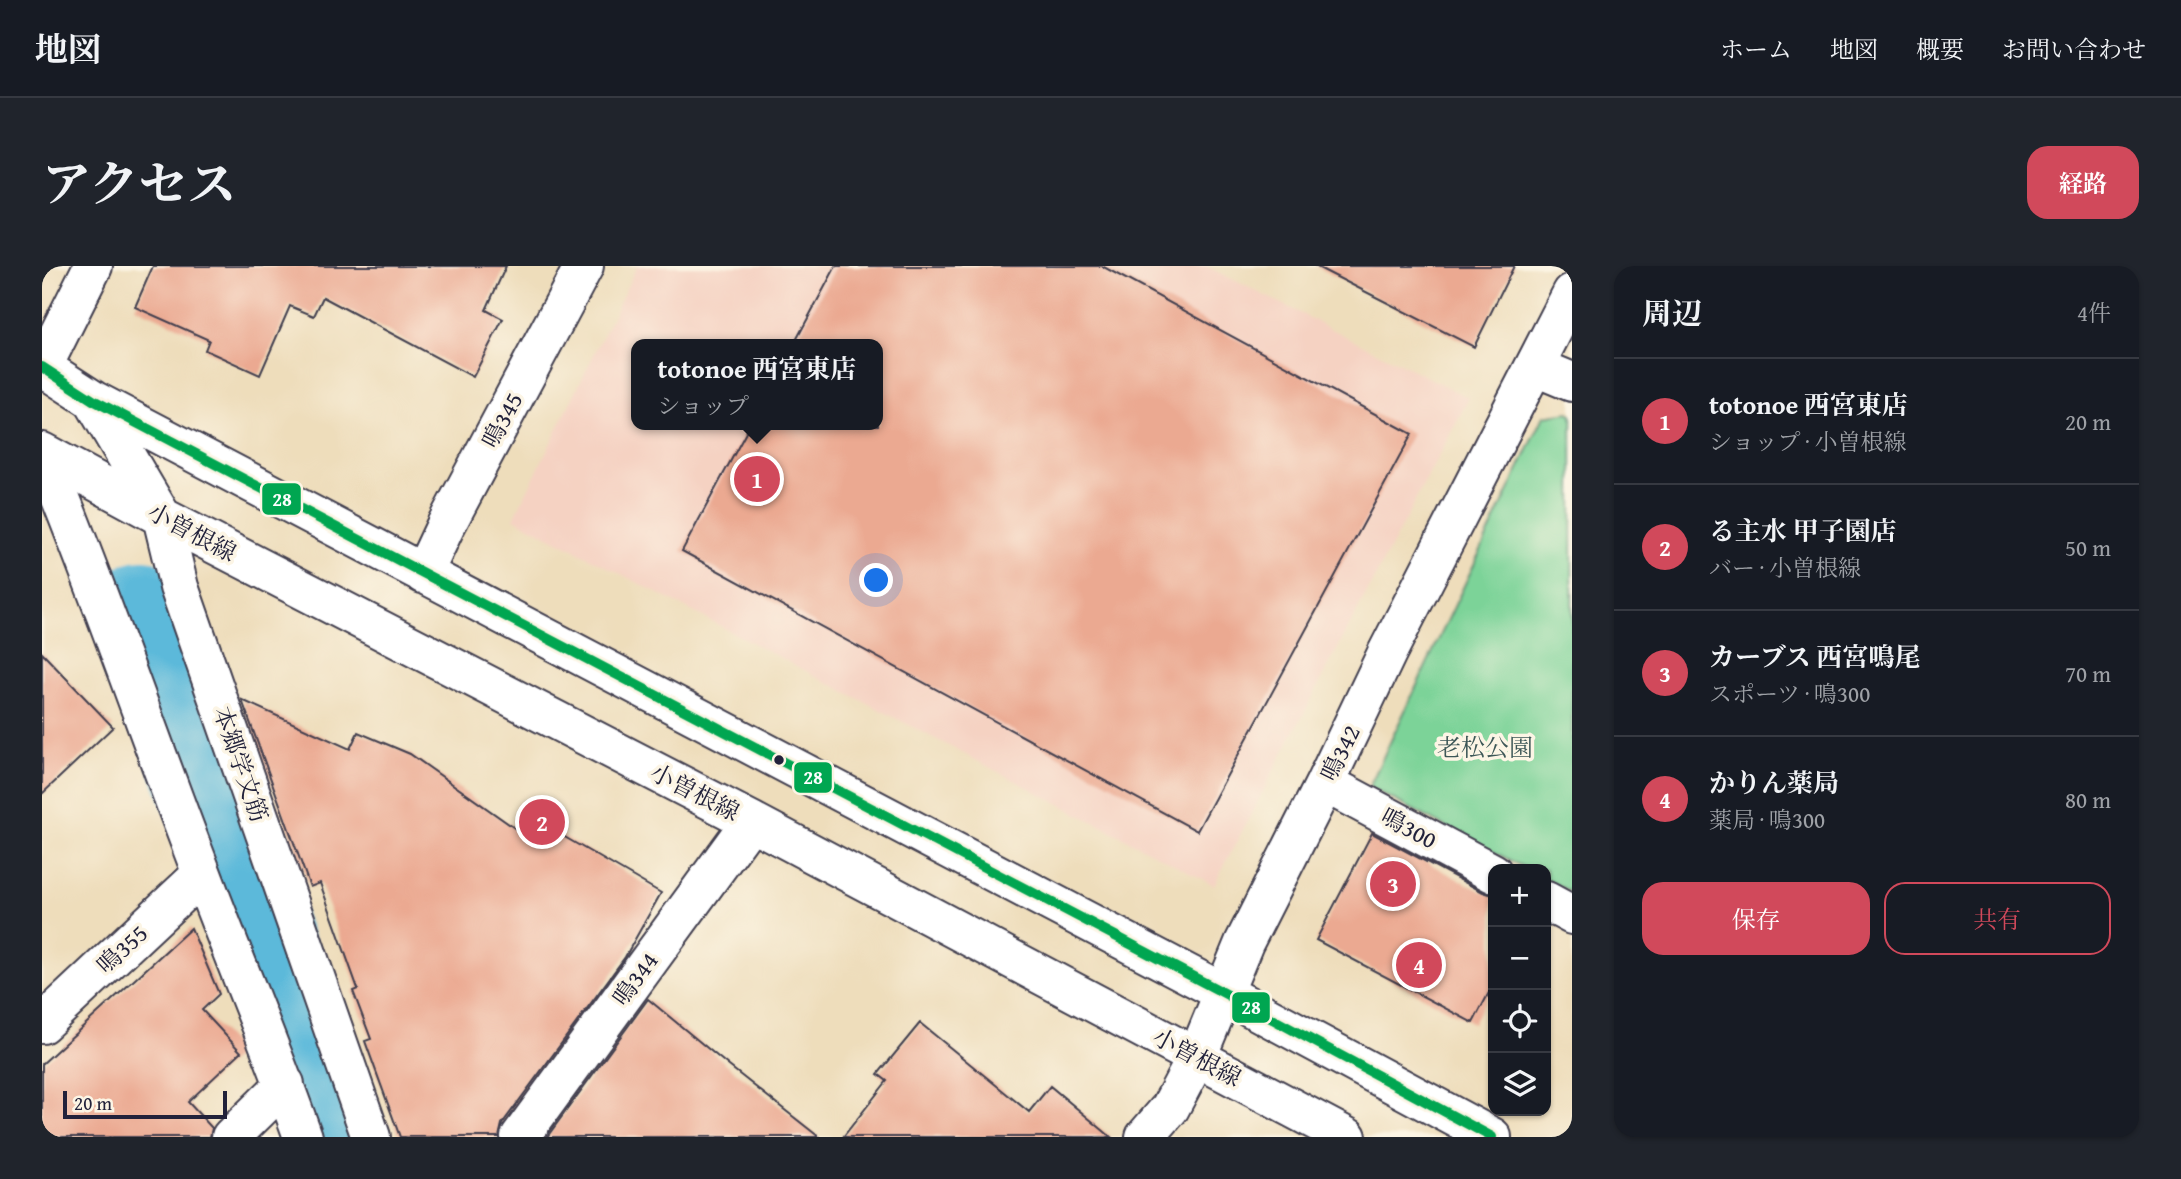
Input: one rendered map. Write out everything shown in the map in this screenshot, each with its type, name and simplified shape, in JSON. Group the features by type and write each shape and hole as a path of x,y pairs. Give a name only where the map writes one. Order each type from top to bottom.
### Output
{"street":[{"path":"93,266 42,367 93,400 1224,993 1492,1137"},
{"name":"鳴345","path":"423,574 446,525 584,266"},
{"name":"鳴342","path":"1145,1137 1170,1108 1197,1057 1244,943 1387,653 1572,293"},
{"path":"1536,367 1572,382"},
{"name":"本郷学文筋","path":"93,400 162,517 179,587 370,1137"},
{"path":"42,452 76,533 303,1137"},
{"name":"小曽根線","path":"42,452 162,517 751,821 1347,1137"},
{"name":"鳴300","path":"1325,783 1488,870"},
{"name":"鳴344","path":"520,1137 751,821"},
{"name":"鳴355","path":"42,1024 202,874"},
{"path":"1551,904 1572,915"},
{"path":"231,1137 285,1084"}],"shaded area":[{"path":"637,266 1206,266 1469,398 1214,885 514,518"}],"green space":[{"name":"老松公園","path":"1568,412 1572,414 1572,893 1551,882 1551,864 1517,864 1369,787 1544,416"}],"building":[{"path":"153,266 506,266 486,310 503,319 473,377 323,297 314,316 290,306 260,375 205,350 209,340 135,307"},
{"path":"836,266 1102,266 1412,434 1197,831 682,551 747,430 883,430 883,339 797,339"},
{"path":"1315,266 1514,266 1474,347"},
{"path":"42,653 113,727 42,794"},
{"path":"242,700 350,749 358,732 410,754 516,829 525,814 661,893 625,957 502,1124 499,1137 400,1137 365,1041 371,1039 353,991 358,989 320,883 310,887"},
{"path":"1372,833 1488,894 1488,994 1473,1023 1316,940"},
{"path":"191,928 219,994 202,1010 241,1052 188,1102 212,1128 210,1137 42,1137 42,1064"},
{"path":"648,999 729,1066 819,1137 547,1137"},
{"path":"920,1023 1029,1112 1050,1086 1111,1137 843,1137 887,1081 878,1074"}],"waterway":[{"path":"142,609 335,1137"}],"transit line":[{"name":"28","path":"42,367 93,400 1224,993 1492,1137"}],"place":[{"name":"totonoe 西宮東店","path":"757,479"},
{"name":"る主水 甲子園店","path":"542,822"},
{"name":"カーブス 西宮鳴尾","path":"1393,884"},
{"name":"かりん薬局","path":"1419,965"}]}
